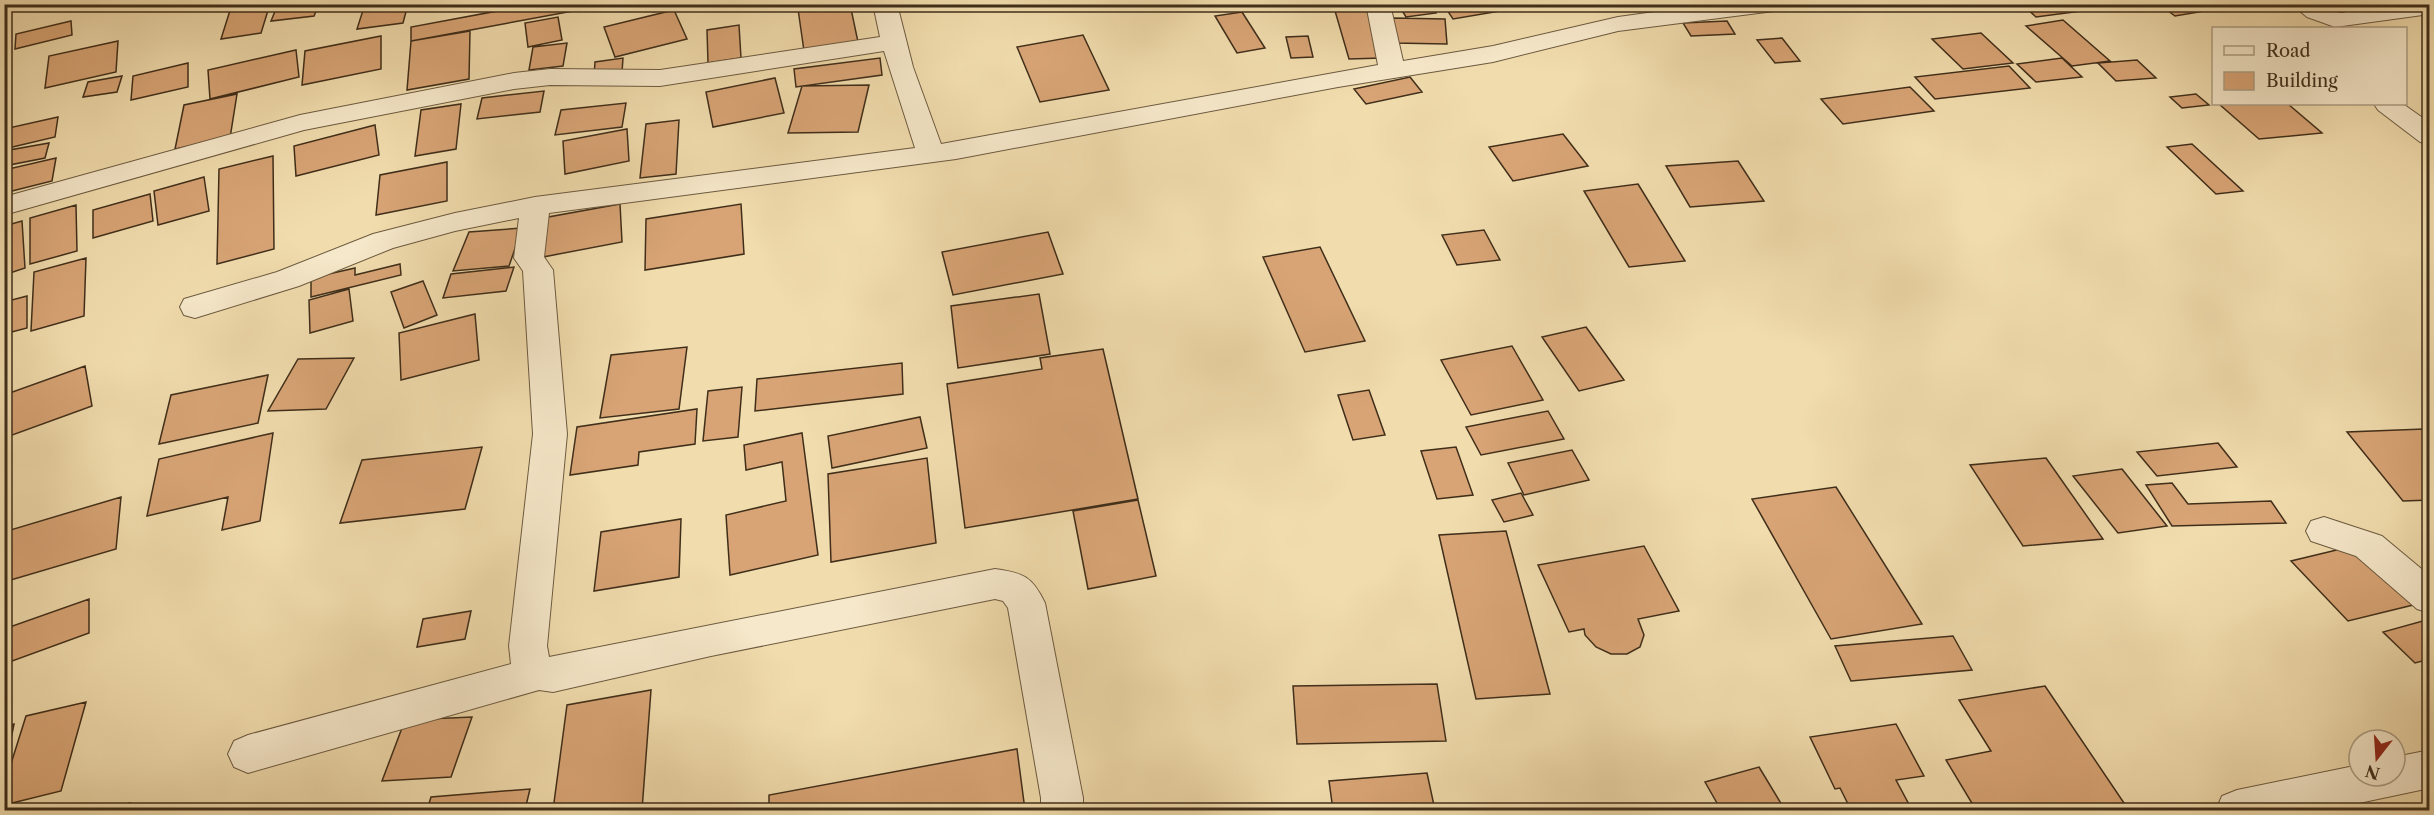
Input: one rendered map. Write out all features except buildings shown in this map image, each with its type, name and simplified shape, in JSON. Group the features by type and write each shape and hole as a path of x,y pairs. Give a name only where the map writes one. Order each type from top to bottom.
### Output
{"street":[{"path":"885,4 900,68 931,154"},
{"path":"1378,4 1392,69"},
{"path":"195,307 288,279 383,241 455,222 535,206 931,154 1392,69 1493,54 1618,24 1774,4"},
{"path":"2303,4 2329,24 2381,12 2430,7"},
{"path":"4,206 300,123 514,81 550,77 660,78 894,42"},
{"path":"2389,105 2425,128"},
{"path":"535,206 529,258 538,270 550,434 528,646 531,667 539,673"},
{"path":"2324,531 2369,546 2430,598"},
{"path":"248,754 539,673 553,675 711,640 995,584 1014,587 1026,603 1062,798 1062,810"},
{"path":"2237,810 2430,769"}]}
